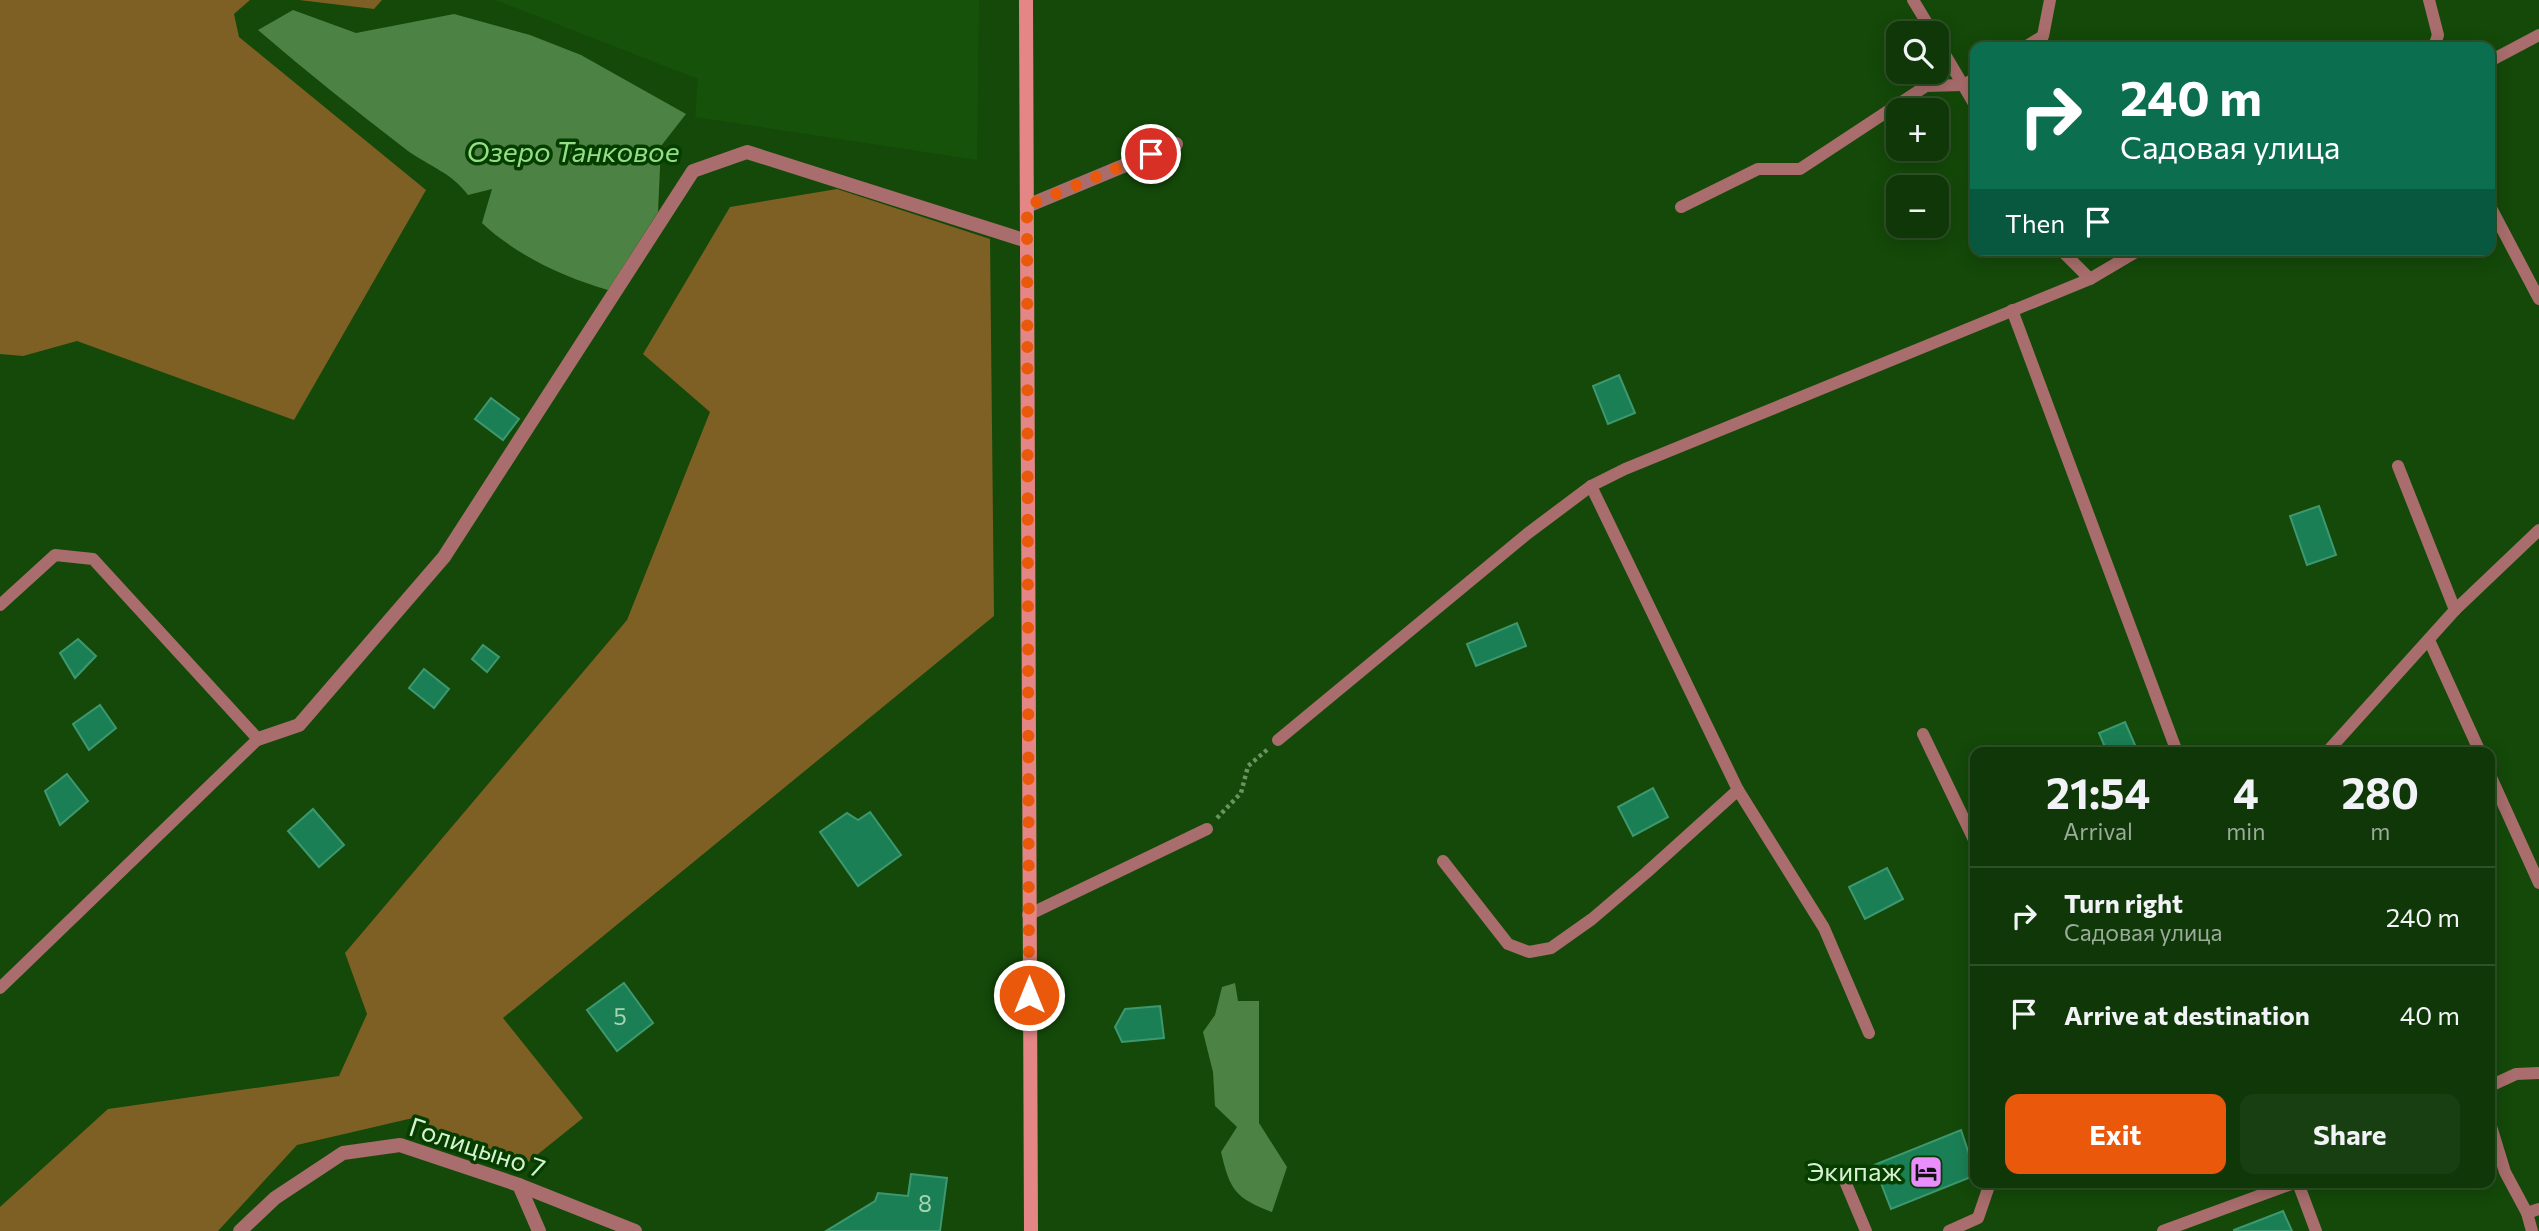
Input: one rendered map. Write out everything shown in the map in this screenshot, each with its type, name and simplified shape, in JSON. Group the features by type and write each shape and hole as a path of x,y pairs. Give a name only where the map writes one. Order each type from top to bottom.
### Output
{"street":[{"path":"1026,0 1031,1231"},
{"path":"1027,206 1176,144"},
{"path":"258,739 299,725 444,557 693,171 747,152 1027,241"},
{"name":"Голицыно 7","path":"240,1231 275,1198 343,1153 400,1145 519,1185 635,1231"},
{"path":"519,1185 538,1231"}],"lane":[{"path":"1913,0 1926,21"},
{"path":"2033,42 2043,36 2050,0"},
{"path":"2429,0 2438,35 2436,42"},
{"path":"2495,58 2539,34"},
{"path":"1949,61 1970,97"},
{"path":"1681,207 1758,169 1800,169 1926,86 1963,85 1970,81"},
{"path":"2495,215 2539,299"},
{"path":"2067,256 2090,279"},
{"path":"1278,740 1527,534 1591,486 1625,469 2090,279 2129,256"},
{"path":"2012,310 2175,747"},
{"path":"2398,466 2455,610"},
{"path":"1591,486 1738,790 1824,928 1870,1033"},
{"path":"2332,747 2455,610 2539,530"},
{"path":"0,605 55,555 93,559 258,739 0,988"},
{"path":"2429,640 2478,747"},
{"path":"1923,734 1970,832"},
{"path":"2495,786 2539,883"},
{"path":"1443,861 1508,944 1529,952 1551,948 1592,919 1637,881 1738,790"},
{"path":"1028,915 1207,829"},
{"path":"2495,1084 2516,1074 2539,1073"},
{"path":"2495,1139 2505,1172 2533,1211 2532,1231"},
{"path":"1844,1180 1866,1231"},
{"path":"1949,1231 1978,1218 1988,1188"},
{"path":"2163,1231 2282,1188"},
{"path":"2298,1188 2316,1231"}],"path":[{"path":"1207,829 1241,793 1248,766 1278,740"}],"shaded area":[{"path":"0,0 250,0 234,14 239,37 426,190 294,420 77,341 23,356 0,354"},
{"path":"299,0 382,0 374,9"},
{"path":"495,0 979,0 977,160 695,117 698,79"},
{"path":"837,189 990,239 994,616 503,1018 583,1118 517,1171 413,1118 297,1145 218,1231 0,1231 0,1207 108,1109 339,1076 367,1014 345,953 627,620 710,412 643,354 730,207"}],"water":[{"name":"Озеро Танковое","path":"293,10 356,33 454,14 530,35 581,55 686,114 661,146 658,212 608,290 541,264 495,235 482,223 492,189 468,195 455,181 408,151 332,92 258,30"},
{"path":"1235,983 1238,1001 1259,1001 1259,1123 1287,1167 1272,1212 1250,1202 1236,1191 1231,1184 1221,1152 1237,1127 1215,1106 1213,1072 1203,1032 1215,1015 1222,987"}],"building":[{"path":"1619,375 1635,413 1608,424 1593,386"},
{"path":"491,398 519,419 503,440 475,419"},
{"path":"2319,506 2336,555 2307,565 2290,516"},
{"path":"1517,623 1526,646 1476,666 1467,644"},
{"path":"78,639 96,656 75,678 60,653"},
{"path":"483,645 499,657 487,672 472,659"},
{"path":"424,669 449,689 434,708 409,688"},
{"path":"100,705 116,728 89,750 73,724"},
{"path":"2125,722 2136,747 2105,747 2099,733"},
{"path":"67,774 88,801 60,825 45,791"},
{"path":"1653,788 1668,817 1633,836 1618,807"},
{"path":"313,809 344,845 319,867 288,831"},
{"path":"870,812 901,855 858,886 820,832 847,813 858,820"},
{"path":"1887,868 1903,899 1865,919 1849,887"},
{"path":"624,983 653,1023 617,1051 587,1010"},
{"path":"1160,1006 1164,1038 1122,1042 1115,1027 1125,1009"},
{"name":"Экипаж","path":"1961,1130 1970,1157 1970,1177 1891,1209 1874,1165"},
{"path":"911,1174 947,1178 940,1231 826,1231 875,1201 878,1193 908,1196"},
{"path":"2283,1211 2292,1231 2234,1231 2234,1230"}],"place":[{"name":"Экипаж","path":"1926,1172"}],"route":[{"path":"1029,995 1027,206 1151,154"}]}
